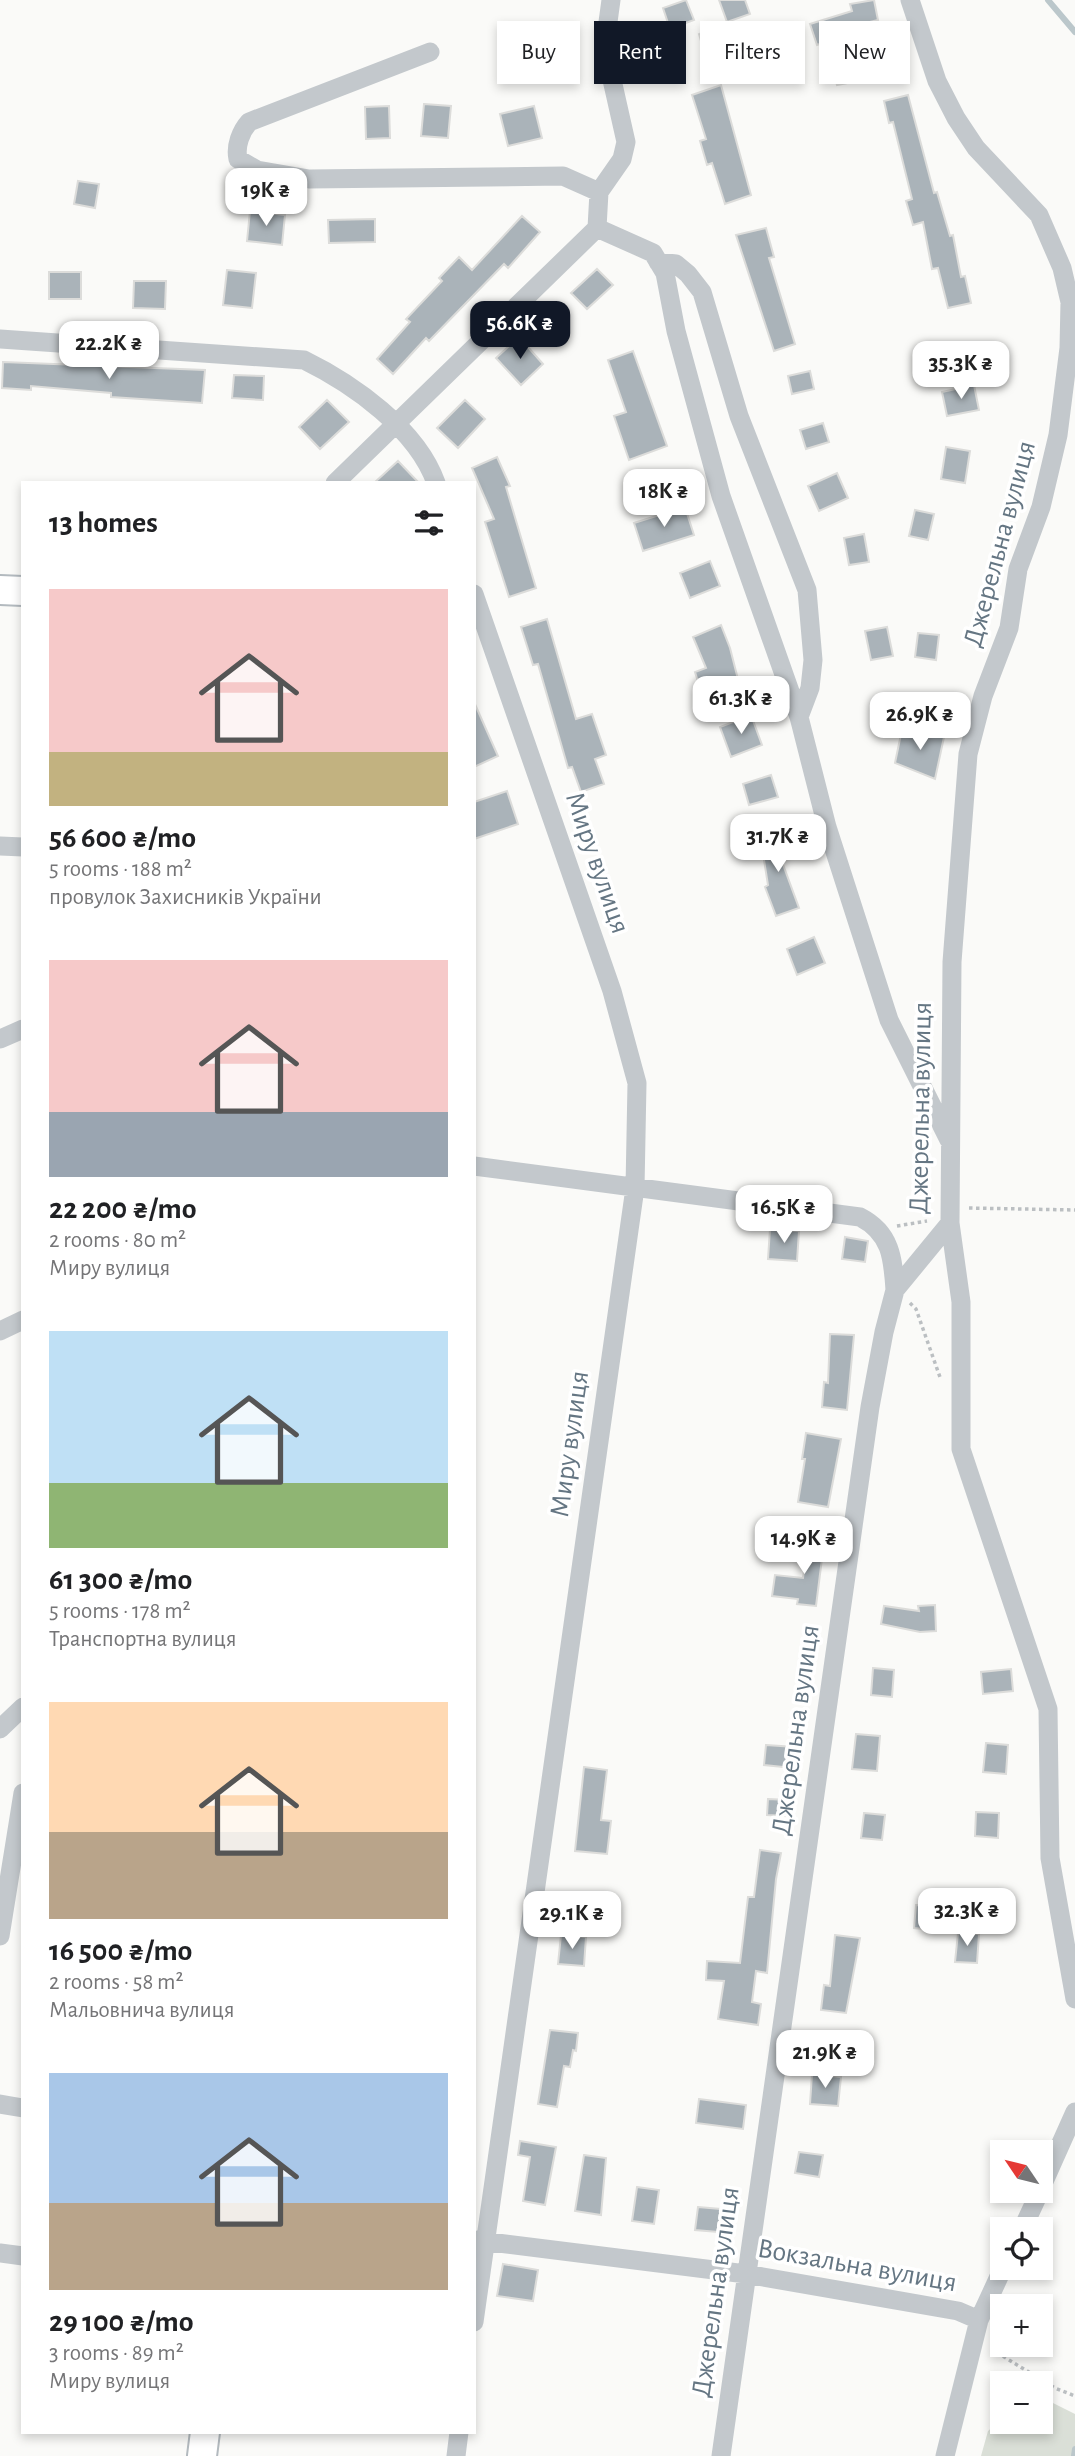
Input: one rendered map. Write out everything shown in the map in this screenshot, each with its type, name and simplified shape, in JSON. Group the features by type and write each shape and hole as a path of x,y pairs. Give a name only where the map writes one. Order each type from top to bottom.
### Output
{"street":[{"path":"337,481 597,228 599,192 622,159 626,142 610,71 608,22 611,0"},
{"name":"Джерельна вулиця","path":"721,2456 870,1407 895,1290 950,1215 952,961 968,754 983,696 1009,628 1018,569 1041,508 1058,435 1069,348 1070,302 1062,268 1039,215 976,148 956,118 937,80 910,0"},
{"path":"430,52 249,122 243,128 236,152 238,159 257,170 309,179 563,176 599,192"},
{"path":"597,228 653,253 665,273 676,331 721,496 799,718 827,827 889,1020 952,1146"},
{"path":"658,262 676,264 702,292 739,416 807,590 813,660 810,688 799,718"},
{"path":"0,339 304,360 345,380 396,424 432,471 435,481"},
{"path":"0,590 21,591"},
{"name":"Миру вулиця","path":"476,600 612,991 637,1083 635,1188 480,2241 476,2295"},
{"path":"0,846 21,847"},
{"path":"0,1040 21,1030"},
{"path":"476,1166 860,1217 874,1224 893,1253 895,1290"},
{"path":"950,1215 961,1302 961,1449 1048,1709 1050,1858 1075,1998"},
{"path":"0,1331 21,1321"},
{"path":"0,1729 21,1709"},
{"path":"0,1936 21,1805"},
{"path":"0,2104 21,2108"},
{"path":"1054,2160 1075,2112"},
{"name":"Вокзальна вулиця","path":"480,2241 746,2274 958,2311 979,2320"},
{"path":"0,2253 21,2256"},
{"path":"946,2456 979,2320 997,2280"},
{"path":"202,2456 205,2434"},
{"path":"456,2456 459,2434"}],"path":[{"path":"874,1224 911,1225 950,1215 985,1211 1075,1210"},
{"path":"895,1290 916,1309 944,1388"},
{"path":"979,2320 984,2344 1055,2388 1075,2396"}],"shaded area":[{"path":"1053,2403 1075,2414 1075,2456 981,2456 990,2429 990,2434 1053,2434"}],"building":[{"path":"686,0 694,20 686,23 667,21 663,8"},
{"path":"719,0 745,0 750,14 727,21"},
{"path":"874,0 878,20 820,21 852,11 850,4"},
{"path":"819,21 819,44 817,45 810,24"},
{"path":"721,85 751,195 725,204 712,163 707,165 700,141 706,139 692,95"},
{"path":"908,95 934,193 937,192 950,236 953,235 961,277 965,276 971,303 948,308 938,268 932,269 923,222 913,225 906,201 912,199 893,122 889,123 884,101"},
{"path":"424,104 451,106 448,138 421,136"},
{"path":"389,106 390,138 366,139 365,107"},
{"path":"534,106 542,138 508,146 500,114"},
{"path":"78,181 99,184 95,208 74,204"},
{"path":"250,211 285,215 282,245 247,241"},
{"path":"522,216 540,232 508,268 504,264 429,341 426,338 393,374 377,359 410,322 406,319 442,281 439,278 459,257 472,270"},
{"path":"375,219 375,242 329,243 328,220"},
{"path":"766,228 774,257 769,258 795,344 774,351 736,235"},
{"path":"597,269 613,285 587,309 571,293"},
{"path":"227,270 256,273 252,308 223,305"},
{"path":"49,272 81,272 81,299 49,299"},
{"path":"134,281 166,281 165,309 133,308"},
{"path":"519,337 543,364 521,385 496,358"},
{"path":"633,351 667,446 629,460 614,416 626,412 608,360"},
{"path":"3,362 205,370 202,403 111,397 111,393 31,386 31,390 2,388"},
{"path":"810,371 814,389 792,394 788,376"},
{"path":"234,375 264,376 263,400 232,398"},
{"path":"974,385 979,410 947,416 942,392"},
{"path":"327,400 349,422 320,449 299,427"},
{"path":"465,400 485,419 458,448 437,428"},
{"path":"823,423 829,442 806,449 800,430"},
{"path":"946,447 970,451 965,483 941,479"},
{"path":"497,457 510,486 506,487 536,588 509,597 485,522 494,519 472,468"},
{"path":"398,461 417,481 376,481"},
{"path":"837,473 848,498 819,511 808,486"},
{"path":"685,507 694,535 643,551 634,523"},
{"path":"915,510 934,514 928,540 909,536"},
{"path":"864,534 869,562 849,565 844,538"},
{"path":"710,561 720,586 690,598 680,573"},
{"path":"547,619 576,719 592,714 606,755 595,759 604,784 581,792 572,767 568,768 538,664 533,665 521,627"},
{"path":"721,625 741,691 704,701 695,672 706,668 693,637"},
{"path":"887,627 893,656 871,660 865,631"},
{"path":"918,633 939,635 936,660 915,657"},
{"path":"476,706 498,756 476,766"},
{"path":"751,715 762,745 731,757 720,727"},
{"path":"906,730 944,737 935,779 895,763 901,734 905,734"},
{"path":"771,775 778,797 749,805 743,784"},
{"path":"507,791 518,824 476,838 476,801"},
{"path":"783,831 787,858 781,859 799,908 776,916 765,887 768,885 760,835"},
{"path":"814,937 825,963 797,975 787,949"},
{"path":"770,1229 799,1231 797,1261 768,1259"},
{"path":"845,1237 868,1241 865,1262 842,1259"},
{"path":"830,1334 854,1335 847,1410 822,1407 824,1382 828,1383"},
{"path":"806,1433 841,1439 828,1507 798,1502"},
{"path":"809,1533 825,1535 816,1606 797,1604 798,1599 772,1596 775,1575 803,1578"},
{"path":"935,1605 936,1631 920,1632 881,1624 884,1606 919,1611 918,1606"},
{"path":"873,1668 894,1670 892,1697 871,1695"},
{"path":"1011,1669 1013,1691 983,1694 981,1672"},
{"path":"856,1734 880,1736 877,1771 852,1769"},
{"path":"986,1743 1008,1745 1006,1774 983,1772"},
{"path":"766,1745 795,1747 793,1768 764,1765"},
{"path":"584,1767 607,1770 601,1820 611,1821 607,1854 575,1851"},
{"path":"768,1799 788,1800 787,1816 767,1815"},
{"path":"976,1812 999,1813 998,1838 975,1836"},
{"path":"864,1813 885,1815 882,1840 861,1838"},
{"path":"760,1850 781,1853 767,1973 756,1971 752,2002 761,2004 758,2025 718,2019 724,1981 706,1980 707,1961 740,1963 748,1897 754,1897"},
{"path":"916,1905 937,1907 935,1930 914,1928"},
{"path":"958,1933 979,1934 977,1963 955,1962"},
{"path":"561,1935 586,1937 584,1966 558,1964"},
{"path":"835,1935 860,1938 846,2013 821,2010 824,1985 830,1986"},
{"path":"550,2030 578,2033 576,2051 573,2050 570,2067 564,2066 557,2107 538,2104"},
{"path":"812,2074 841,2077 838,2106 810,2104"},
{"path":"699,2099 746,2105 743,2129 696,2123"},
{"path":"520,2141 556,2147 545,2205 523,2201 530,2157 518,2155"},
{"path":"799,2152 823,2155 819,2177 795,2173"},
{"path":"584,2155 606,2158 601,2215 575,2211"},
{"path":"637,2187 659,2190 654,2224 632,2221"},
{"path":"698,2207 732,2210 730,2233 695,2230"},
{"path":"503,2264 538,2270 533,2301 497,2296"}],"waterway":[{"path":"1048,0 1075,32"},
{"path":"1074,2456 1075,2449"}]}
